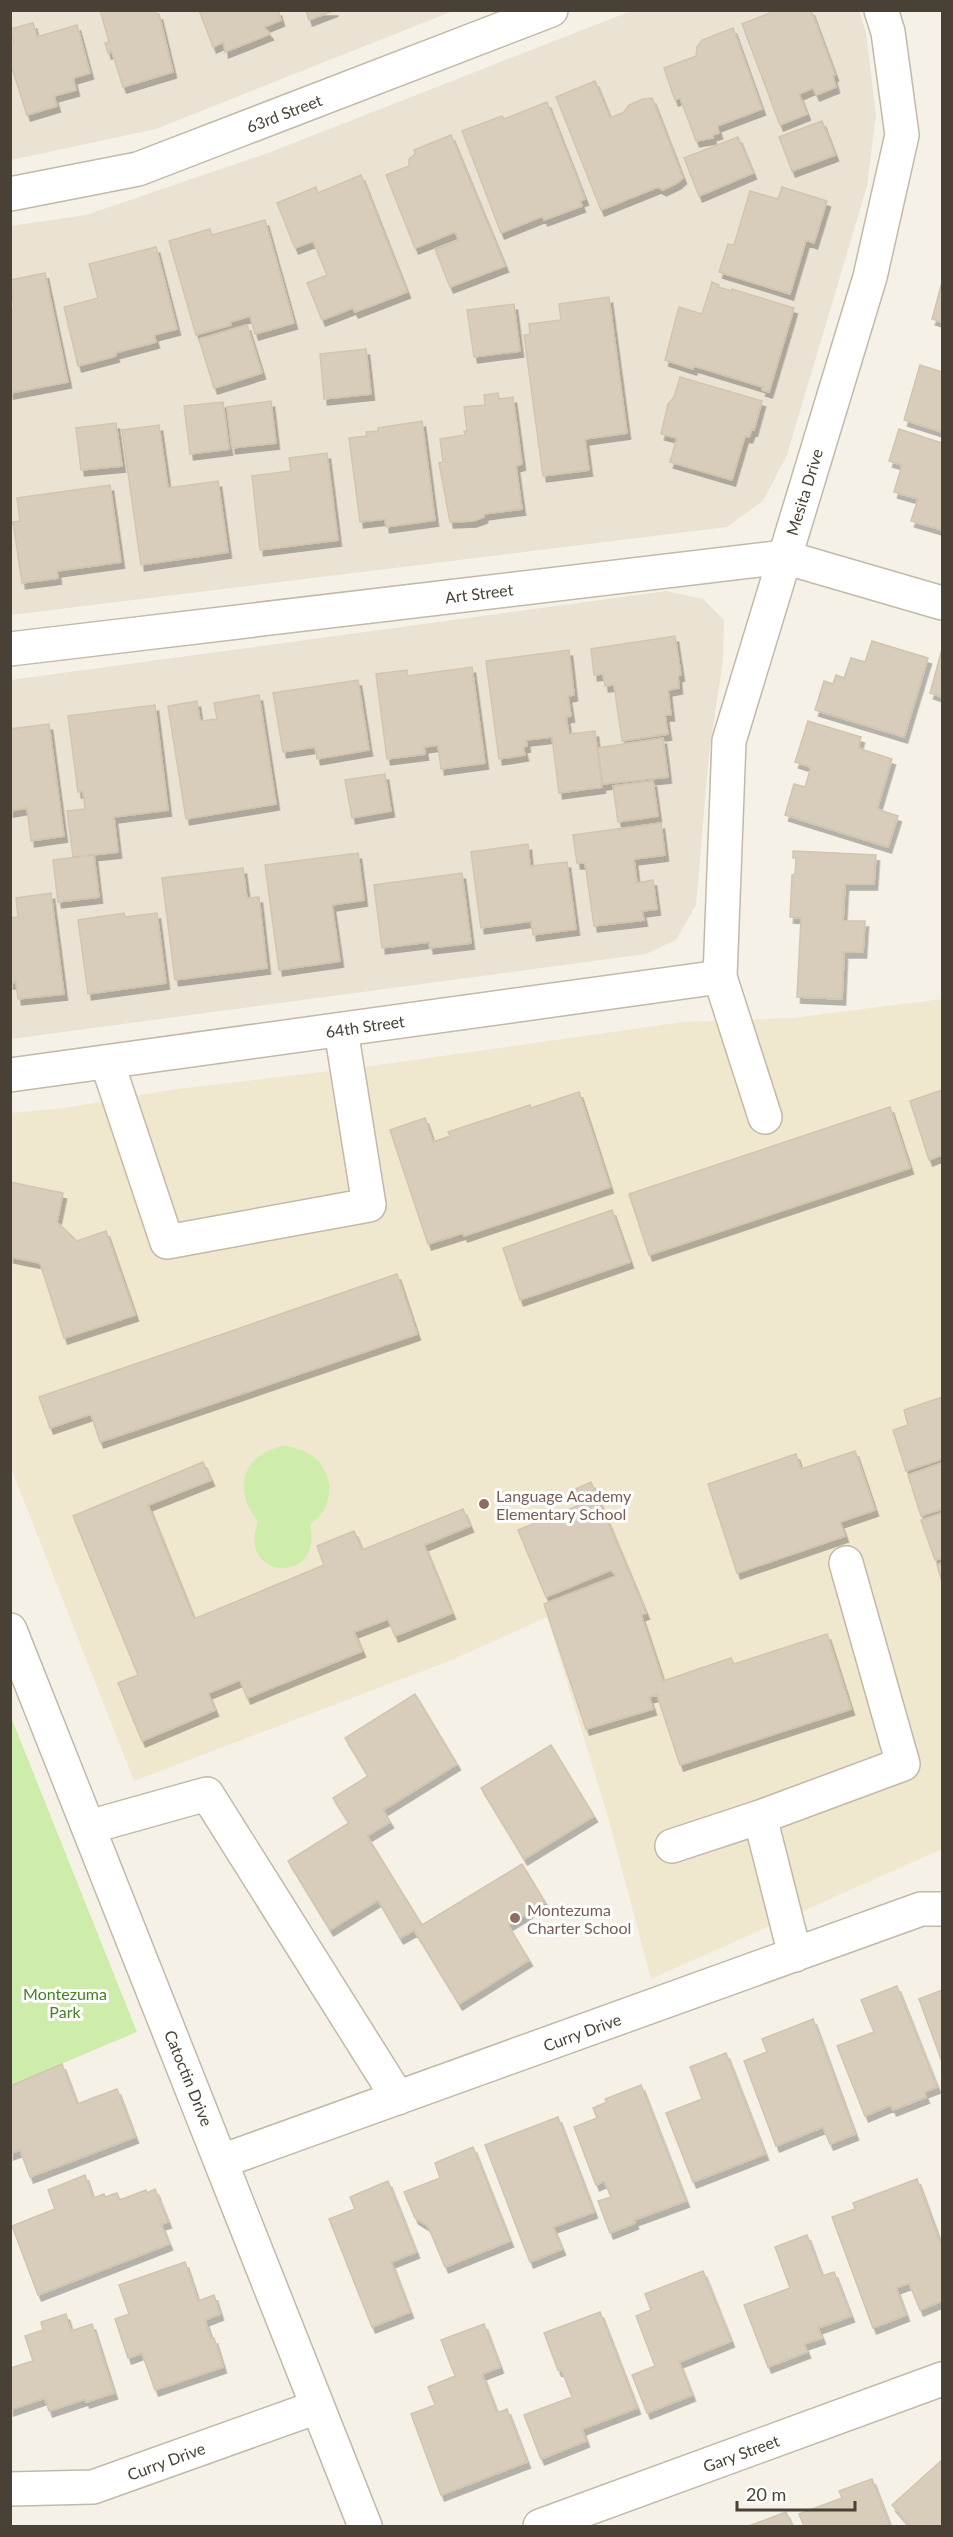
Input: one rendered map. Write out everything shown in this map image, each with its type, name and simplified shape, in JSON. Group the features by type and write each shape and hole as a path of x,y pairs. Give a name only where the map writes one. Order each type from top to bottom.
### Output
{"street":[{"name":"63rd Street","path":"10,194 138,169 551,10"},
{"name":"Mesita Drive","path":"720,977 729,741 783,557 870,277 902,135 888,32 881,10"},
{"name":"Art Street","path":"10,649 783,557 942,603"},
{"name":"64th Street","path":"10,1075 720,977"},
{"path":"720,977 765,1117"},
{"path":"107,1062 167,1242 369,1205 341,1030"},
{"path":"672,1846 903,1764 846,1563"},
{"name":"Catoctin Drive","path":"10,1630 365,2526"},
{"path":"89,1827 207,1794 398,2098"},
{"path":"760,1816 795,1955"},
{"name":"Curry Drive","path":"222,2161 921,1909 942,1909"},
{"name":"Gary Street","path":"540,2526 942,2379"},
{"name":"Curry Drive","path":"10,2489 93,2487 317,2407"}],"shaded area":[{"path":"10,11 453,11 156,129 11,160"},
{"path":"631,11 859,11 866,32 876,115 867,186 787,455 763,501 727,527 11,615 10,226 86,215 268,153"},
{"path":"667,591 703,599 724,620 723,660 709,754 696,905 676,940 646,954 11,1039 10,680"},
{"name":"Language Academy Elementary School","path":"942,999 942,1849 651,1979 608,1817 547,1617 452,1660 134,1781 11,1468 10,1113 65,1108 170,1090 364,1067 683,1022 792,1018"}],"green space":[{"path":"282,1446 305,1452 315,1458 327,1476 329,1487 328,1499 323,1511 310,1525 311,1545 305,1558 294,1566 281,1568 268,1565 259,1556 254,1541 258,1522 245,1498 244,1486 245,1476 257,1458"},
{"name":"Montezuma Park","path":"11,1717 137,2032 10,2085"}],"building":[{"path":"100,10 155,10 156,14 159,14 173,72 123,87 112,52 108,53 105,43 109,42"},
{"path":"199,10 278,10 281,20 264,27 270,34 225,52 224,42 213,47"},
{"path":"306,10 335,10 309,20"},
{"path":"769,10 811,10 835,75 833,76 836,87 816,95 813,88 799,94 807,114 780,125 742,24 770,13"},
{"path":"33,23 37,37 77,25 90,73 73,78 76,90 54,96 57,106 27,115 10,62 10,44 14,43 10,29"},
{"path":"733,28 762,109 717,126 719,133 712,135 713,138 696,141 680,98 675,100 664,68 696,56 697,47 702,40"},
{"path":"595,81 610,118 624,112 629,105 652,98 683,178 663,190 658,187 601,210 556,97"},
{"path":"547,102 585,199 580,201 582,206 544,220 543,216 501,233 462,131 502,116 504,119"},
{"path":"822,121 835,155 792,171 779,137"},
{"path":"451,135 505,266 450,287 435,249 459,240 455,232 415,248 386,175 409,166 409,159 415,154 414,150"},
{"path":"738,137 753,173 699,196 684,158"},
{"path":"361,175 407,292 355,312 353,308 322,320 307,283 327,275 313,241 295,248 277,203 316,187 318,193"},
{"path":"782,187 827,201 814,243 806,240 790,294 719,272 728,244 734,245 750,191 778,199"},
{"path":"265,220 294,323 255,334 250,316 230,322 231,325 196,335 169,241 210,229 212,235"},
{"path":"156,247 177,329 154,335 156,342 78,366 64,307 98,298 89,264"},
{"path":"45,273 68,382 10,393 10,309 14,308 10,280"},
{"path":"712,282 719,285 718,287 732,291 732,289 794,308 769,392 762,390 763,387 694,366 693,369 665,360 679,307 702,314"},
{"path":"942,282 942,322 932,319"},
{"path":"609,297 627,433 585,439 589,470 543,476 524,335 530,334 529,324 561,320 559,304"},
{"path":"514,304 520,351 474,357 467,310"},
{"path":"247,325 262,373 214,388 199,339"},
{"path":"366,349 371,394 324,399 320,354"},
{"path":"920,365 942,372 942,432 904,420"},
{"path":"680,377 762,401 754,430 752,429 749,437 745,436 732,480 670,462 677,438 661,434 668,404 674,397"},
{"path":"498,393 499,399 513,397 522,464 516,466 522,509 484,514 484,517 473,521 450,522 439,463 443,462 440,439 465,435 464,431 467,431 464,407 485,405 484,395"},
{"path":"271,401 276,443 232,448 227,407"},
{"path":"223,402 229,449 190,454 184,406"},
{"path":"422,421 435,520 386,527 385,519 360,522 349,438 367,436 366,432 378,431 378,428"},
{"path":"116,423 122,466 81,470 76,428"},
{"path":"159,425 168,488 218,481 228,552 141,565 122,430"},
{"path":"899,429 942,443 942,530 911,521 918,499 894,492 902,465 889,461"},
{"path":"327,453 338,540 260,550 252,476 291,471 289,458"},
{"path":"110,485 121,562 57,571 58,578 22,583 13,522 20,521 17,498"},
{"path":"675,636 681,675 678,676 679,688 668,690 671,715 665,715 668,734 622,741 614,685 605,686 603,674 594,675 591,649"},
{"path":"872,641 928,658 904,737 815,710 824,681 833,684 836,675 844,678 851,658 865,662"},
{"path":"942,649 942,697 930,693"},
{"path":"569,650 574,695 568,696 571,716 566,717 569,734 595,731 602,787 559,793 552,737 526,740 527,746 523,747 525,755 499,759 486,661"},
{"path":"472,667 485,763 441,769 438,745 424,747 425,754 387,759 376,674 407,670 407,676"},
{"path":"358,680 369,750 317,759 315,747 283,752 273,693"},
{"path":"259,695 276,804 186,819 168,706 197,701 200,721 217,719 214,703"},
{"path":"155,705 168,810 114,817 118,852 73,857 67,811 85,809 83,791 78,792 68,716"},
{"path":"808,721 861,737 858,748 892,759 877,809 898,816 888,847 785,815 794,784 805,787 811,767 795,762"},
{"path":"49,724 64,836 31,841 27,808 10,811 10,729"},
{"path":"663,738 668,777 603,784 598,748"},
{"path":"385,774 391,811 352,818 345,780"},
{"path":"653,781 658,816 618,822 613,786"},
{"path":"661,823 665,855 634,859 637,883 653,880 657,909 642,911 644,920 594,926 585,863 577,863 573,835"},
{"path":"528,844 530,866 567,862 576,929 533,935 531,921 481,928 471,852"},
{"path":"793,851 876,855 874,884 845,884 843,921 865,921 863,952 842,952 844,954 842,999 797,997 801,918 790,917 792,875 795,874 796,858 793,858"},
{"path":"358,853 364,900 332,905 340,961 279,970 265,865"},
{"path":"94,855 99,897 58,902 53,860"},
{"path":"243,868 247,898 259,897 267,968 175,980 162,878"},
{"path":"462,873 471,943 430,948 429,942 382,948 374,885"},
{"path":"51,893 64,994 18,999 16,982 10,983 10,918 18,917 16,898"},
{"path":"124,913 125,917 157,913 166,983 88,994 78,920"},
{"path":"942,1090 942,1155 929,1160 910,1101"},
{"path":"579,1092 610,1187 464,1236 463,1233 428,1244 390,1130 425,1118 433,1142 450,1136 448,1132 530,1105 531,1108"},
{"path":"890,1107 910,1168 649,1255 629,1194"},
{"path":"10,1182 63,1193 57,1222 77,1241 106,1231 135,1315 64,1338 40,1263 10,1257"},
{"path":"612,1210 630,1262 520,1300 503,1248"},
{"path":"397,1274 417,1334 100,1442 91,1414 50,1428 39,1397"},
{"path":"942,1397 942,1459 906,1471 893,1430 908,1425 904,1410"},
{"path":"855,1451 875,1510 840,1522 845,1536 737,1573 708,1484 796,1454 801,1469"},
{"path":"203,1462 211,1480 148,1505 194,1619 324,1565 317,1546 354,1531 362,1550 463,1509 470,1526 424,1545 452,1613 395,1636 388,1619 354,1632 362,1651 247,1698 240,1680 208,1693 215,1710 142,1741 118,1683 138,1675 73,1516"},
{"path":"942,1463 942,1509 921,1516 908,1475"},
{"path":"591,1482 646,1613 641,1615 663,1681 731,1658 734,1664 827,1634 851,1709 680,1765 657,1695 649,1697 653,1709 586,1729 544,1604 616,1576 611,1570 546,1597 518,1530 582,1504 576,1489"},
{"path":"942,1513 942,1558 935,1560 921,1520"},
{"path":"942,1563 942,1582 937,1565"},
{"path":"415,1694 457,1764 383,1810 390,1822 367,1836 422,1925 522,1864 545,1902 508,1925 529,1960 459,2004 414,1930 400,1938 378,1900 330,1930 288,1861 349,1823 333,1798 368,1776 345,1738"},
{"path":"551,1745 594,1816 524,1859 481,1788"},
{"path":"897,1986 937,2087 924,2092 926,2097 893,2110 891,2105 865,2116 837,2046 874,2032 861,2000"},
{"path":"942,1990 942,2062 919,1999"},
{"path":"813,2019 855,2134 830,2144 823,2127 776,2146 744,2061 767,2052 762,2039"},
{"path":"726,2053 765,2154 693,2182 666,2113 702,2099 690,2067"},
{"path":"62,2064 77,2104 117,2089 135,2137 30,2177 20,2150 10,2154 10,2086"},
{"path":"641,2085 686,2201 634,2220 635,2223 610,2233 598,2201 611,2197 604,2181 596,2185 574,2127 597,2118 593,2108 607,2102 605,2099"},
{"path":"558,2117 594,2212 553,2227 562,2249 530,2262 485,2145"},
{"path":"473,2147 510,2241 445,2267 428,2226 415,2218 404,2192 440,2178 435,2163"},
{"path":"85,2175 93,2198 117,2193 120,2200 155,2189 168,2222 161,2224 169,2244 38,2295 12,2226 55,2209 48,2190"},
{"path":"917,2179 942,2248 942,2301 920,2310 909,2283 896,2288 906,2315 873,2328 832,2217 855,2209 853,2203"},
{"path":"388,2181 416,2252 391,2262 410,2312 372,2327 329,2219 355,2209 350,2197"},
{"path":"807,2235 822,2276 834,2272 851,2316 818,2328 822,2338 804,2344 807,2352 768,2367 744,2305 790,2288 775,2247"},
{"path":"185,2262 198,2301 214,2295 220,2314 205,2320 211,2339 214,2338 223,2367 155,2390 142,2353 128,2358 115,2319 129,2314 119,2285"},
{"path":"703,2271 731,2341 679,2362 692,2395 647,2413 632,2375 655,2366 636,2316 651,2310 645,2294"},
{"path":"600,2312 637,2408 582,2429 586,2441 541,2459 524,2415 572,2397 562,2371 558,2370 544,2333"},
{"path":"66,2314 71,2331 92,2324 114,2393 86,2402 85,2399 49,2411 45,2398 10,2410 10,2368 33,2361 25,2336 43,2330 41,2322"},
{"path":"484,2324 500,2367 482,2374 497,2413 507,2409 527,2462 441,2495 411,2414 435,2405 428,2387 455,2376 441,2340"},
{"path":"942,2460 942,2526 910,2526 892,2505"},
{"path":"872,2479 890,2526 804,2526 799,2514 842,2498 839,2491"},
{"path":"786,2512 792,2526 749,2526"}],"place":[{"name":"Language Academy Elementary School","path":"484,1504"},
{"name":"Montezuma Charter School","path":"515,1918"}]}
